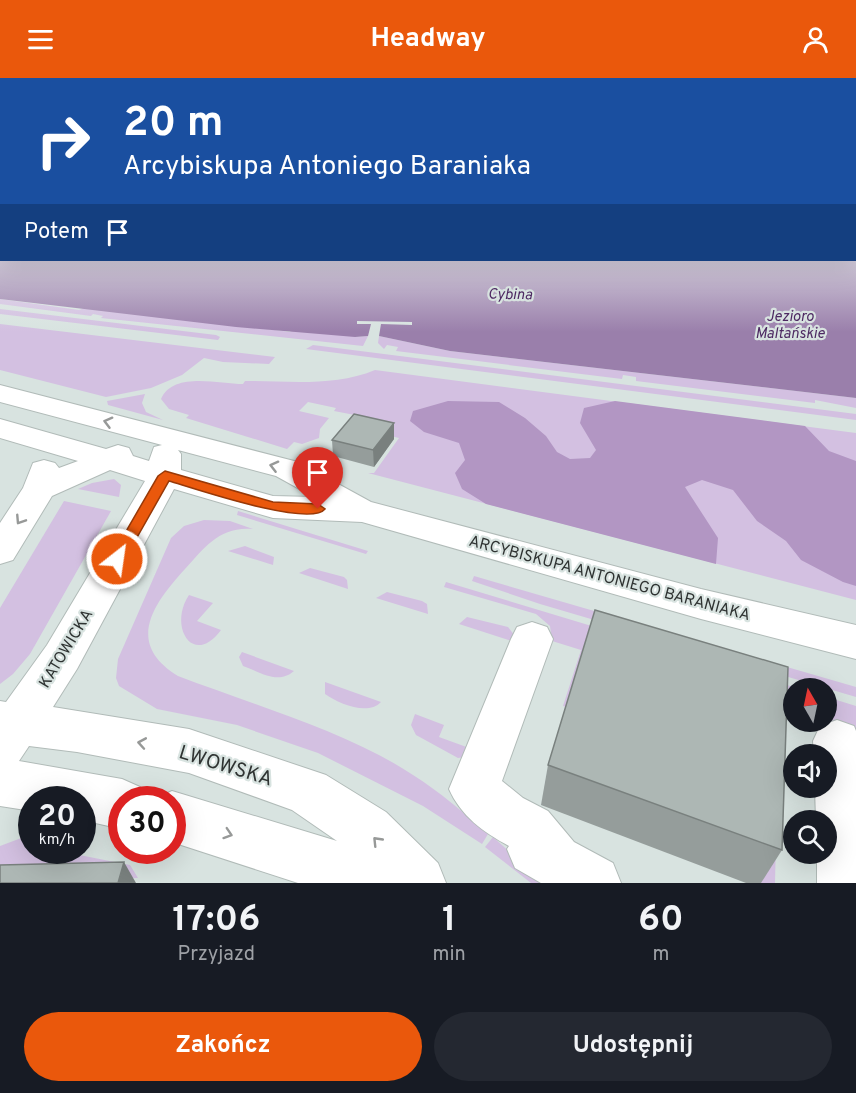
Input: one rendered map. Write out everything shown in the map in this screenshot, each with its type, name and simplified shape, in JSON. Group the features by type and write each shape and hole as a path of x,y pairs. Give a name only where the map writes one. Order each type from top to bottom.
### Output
{"street":[{"name":"ARCYBISKUPA ANTONIEGO BARANIAKA","path":"0,393 287,469 363,511"},
{"name":"ARCYBISKUPA ANTONIEGO BARANIAKA","path":"0,428 273,507 363,511 701,604 856,642"},
{"path":"0,551 40,489 44,476 44,463 34,436"},
{"path":"40,489 164,437 165,476"},
{"name":"KATOWICKA","path":"6,731 62,657 165,476"},
{"path":"531,639 474,789 505,816 517,841 574,871"},
{"name":"LWOWSKA","path":"6,731 189,751 247,769 308,792 367,831 418,883"},
{"path":"837,741 844,883"},
{"path":"0,782 108,801"},
{"path":"186,820 382,883"}],"shaded area":[{"path":"0,299 79,310 90,306 290,332 294,329 347,330 355,337 368,336 363,346 101,318 103,316 93,314 91,316 0,304"},
{"path":"0,309 220,337 218,340 0,314"},
{"path":"0,324 275,357 269,364 223,362 204,358 182,375 151,388 106,397 0,370"},
{"path":"379,336 450,351 856,398 856,408 815,400 815,403 636,381 636,377 623,375 622,379 396,351 398,347 387,345 384,349 378,343"},
{"path":"313,345 856,414 856,420 306,349"},
{"path":"375,370 856,433 856,600 368,473 374,473 399,438 357,428 365,417 334,411 336,408 308,402 299,411 329,418 320,429 319,438 302,444 294,442 287,449 186,418 189,415 169,409 161,399 167,390 186,382 210,381 243,384 245,381 327,381"},
{"path":"145,394 142,403 146,412 163,420 108,405 107,401"},
{"path":"448,401 499,402 525,418 546,436 557,452 570,459 590,458 596,450 580,423 584,408 615,401 805,426 829,451 856,461 856,586 843,582 801,560 786,541 757,521 733,490 702,480 685,487 718,538 716,564 486,504 462,489 455,473 465,460 459,443 424,432 410,421 413,411"},
{"path":"114,479 121,485 119,497 78,489 92,483"},
{"path":"64,501 111,511 30,654 13,674 0,684 0,608"},
{"path":"238,511 368,551 366,554 237,515"},
{"path":"204,520 230,521 253,529 231,531 214,540 192,561 163,595 150,623 148,637 152,650 162,663 178,676 330,732 388,760 433,788 488,834 482,844 423,806 318,753 237,725 157,709 119,686 116,678 118,659 171,538 184,526"},
{"path":"245,546 274,557 273,565 228,551"},
{"path":"310,568 344,577 347,580 348,589 299,573"},
{"path":"474,576 825,678 791,678 540,604 472,581"},
{"path":"446,582 783,684 783,716 779,715 775,883 758,883 569,708 563,706 581,650 552,641 550,626 536,614 444,587"},
{"path":"387,592 422,601 427,604 428,614 376,598"},
{"path":"189,595 213,603 197,621 221,630 211,641 201,645 193,644 183,630 181,619 183,607"},
{"path":"467,617 508,627 515,636 515,642 459,624"},
{"path":"242,652 294,671 282,677 262,674 243,666 239,657"},
{"path":"837,681 856,687 856,697 837,691"},
{"path":"325,682 381,702 369,708 345,705 325,694"},
{"path":"837,700 856,706 856,738 835,732 837,732"},
{"path":"415,714 444,725 439,737 472,749 464,757 458,758 416,735 411,725"},
{"path":"493,837 544,883 531,883 485,847"},
{"path":"18,839 18,864 96,864 96,858 108,861 108,864 130,865 138,878 0,883 0,846"}],"water":[{"name":"Jezioro Maltańskie","path":"0,261 856,261 856,398 450,351 379,336 381,324 412,325 412,322 357,321 357,324 371,324 368,336 355,337 236,327 0,299"}],"building":[{"path":"354,414 394,423 373,450 332,440"},
{"path":"595,610 788,667 788,678 783,678 783,732 786,732 785,744 783,744 782,850 548,765"},
{"path":"123,864 118,883 0,883 0,865"}],"route":[{"path":"117,559 165,476 273,507 318,509"}],"water label":[{"name":"Cybina","path":"510,294"}]}
